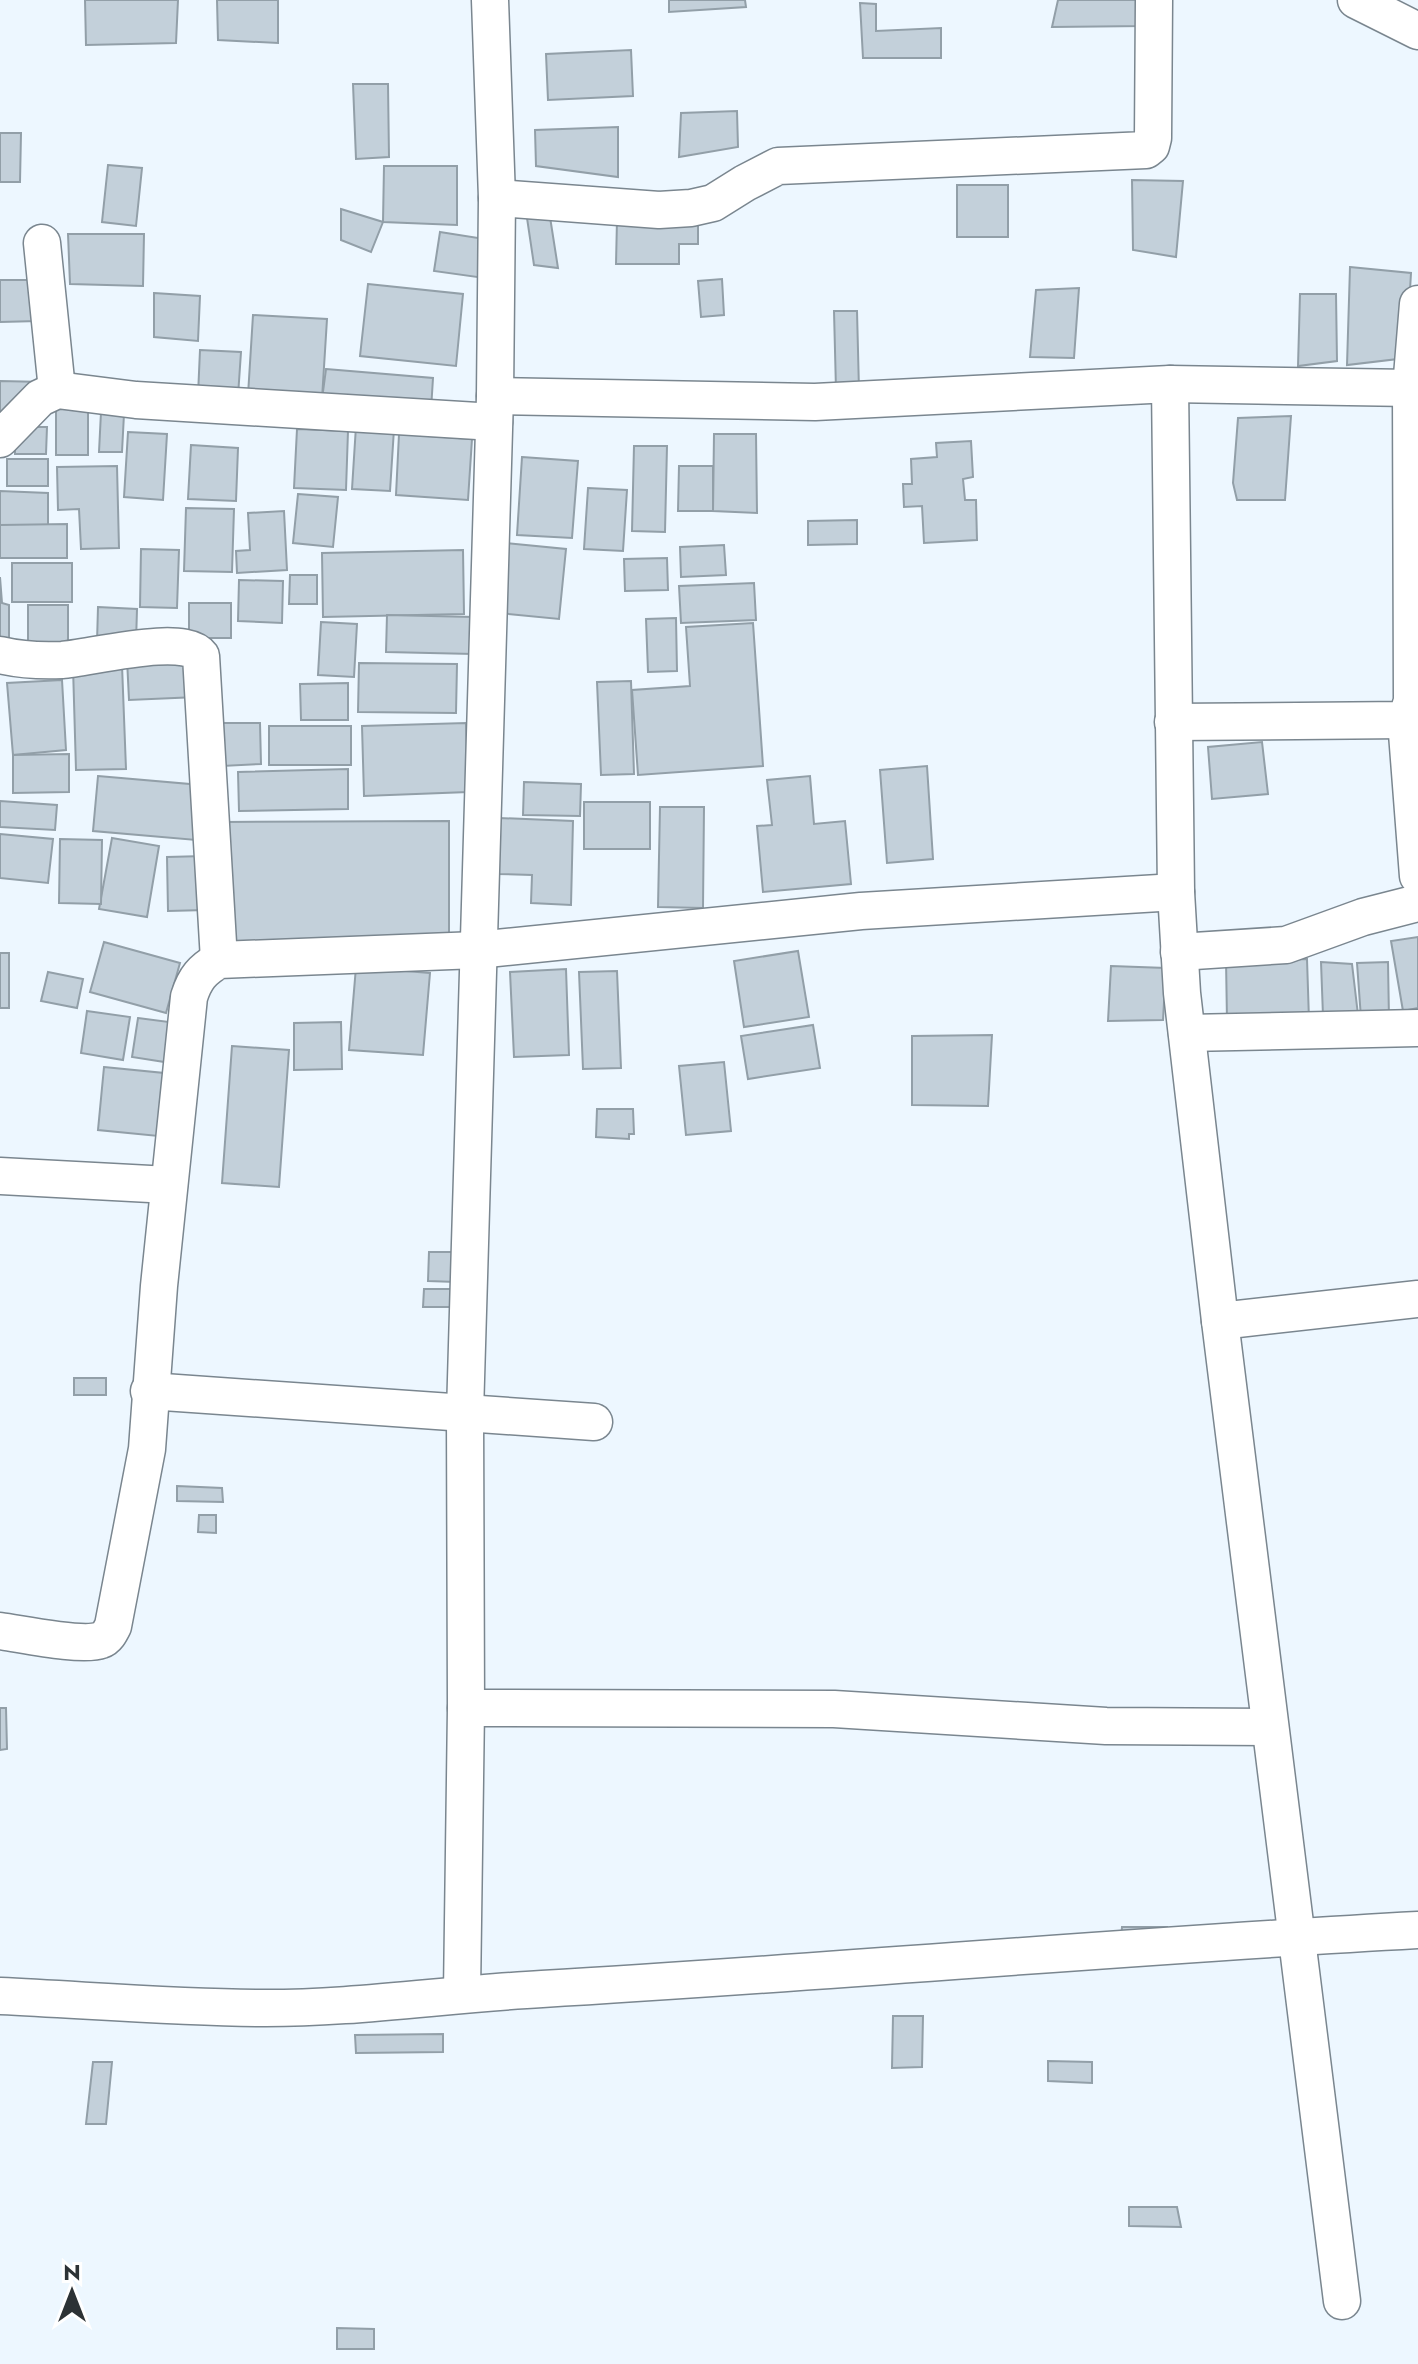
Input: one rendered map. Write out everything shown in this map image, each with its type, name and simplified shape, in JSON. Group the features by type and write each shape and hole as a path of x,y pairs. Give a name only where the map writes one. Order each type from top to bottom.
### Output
{"street":[{"path":"462,1993 466,1708 465,1413 495,409 497,198 490,0"},
{"path":"497,198 659,210 691,208 713,203 778,166 1146,150 1153,138 1154,0"},
{"path":"1356,0 1418,31"},
{"path":"42,243 57,390"},
{"path":"1418,304 1412,701 1406,720 1418,876"},
{"path":"1170,384 1179,952 1220,1321 1342,2301"},
{"path":"0,439 40,398 57,390 136,400 495,409 815,402 1170,384 1415,389"},
{"path":"0,655 28,661 179,645 198,651 206,701 219,960"},
{"path":"1173,722 1406,720"},
{"path":"0,1631 86,1643 102,1640 108,1635 115,1616 147,1449 149,1391 189,997 194,981 204,968 219,960 477,950 861,911 1176,892"},
{"path":"1179,952 1286,945 1363,917 1418,903"},
{"path":"1187,1033 1418,1028"},
{"path":"0,1176 169,1185"},
{"path":"1220,1321 1418,1299"},
{"path":"149,1391 594,1422"},
{"path":"466,1708 834,1709 1106,1726 1270,1727"},
{"path":"0,1996 257,2008 353,2006 462,1993 749,1977 1418,1930"}],"building":[{"path":"85,0 178,0 176,43 86,45"},
{"path":"217,0 278,0 278,43 218,40"},
{"path":"669,0 745,0 746,7 669,12"},
{"path":"1058,0 1140,0 1144,26 1052,27"},
{"path":"860,3 876,4 876,31 941,28 941,58 863,58"},
{"path":"631,50 633,96 548,100 546,54"},
{"path":"353,84 388,84 389,157 356,159"},
{"path":"737,111 738,147 679,157 681,113"},
{"path":"618,127 618,177 536,166 535,130"},
{"path":"0,133 21,133 20,182 0,182"},
{"path":"108,165 142,168 136,226 102,222"},
{"path":"384,166 457,166 457,225 383,222"},
{"path":"1132,180 1183,181 1176,257 1133,250"},
{"path":"957,185 1008,185 1008,237 957,237"},
{"path":"341,209 383,222 371,252 341,240"},
{"path":"550,217 558,268 534,265 527,218"},
{"path":"617,220 698,222 698,244 679,244 679,264 616,264"},
{"path":"440,232 491,240 484,278 434,271"},
{"path":"68,234 144,234 143,286 70,284"},
{"path":"1350,267 1411,273 1406,358 1347,365"},
{"path":"722,279 724,315 701,317 698,281"},
{"path":"0,280 38,280 38,321 0,322"},
{"path":"368,284 463,294 456,366 360,356"},
{"path":"1079,288 1074,358 1030,357 1036,290"},
{"path":"154,293 200,296 198,341 154,337"},
{"path":"1300,294 1336,294 1337,361 1298,366"},
{"path":"834,311 857,311 859,390 836,390"},
{"path":"253,315 327,319 322,399 248,395"},
{"path":"200,350 241,352 238,396 198,395"},
{"path":"326,369 433,378 431,410 322,399"},
{"path":"0,381 44,382 0,431"},
{"path":"56,408 88,408 88,455 56,455"},
{"path":"101,412 124,414 122,452 99,452"},
{"path":"1291,416 1285,500 1237,500 1233,483 1238,418"},
{"path":"356,426 394,429 390,491 352,489"},
{"path":"15,427 47,427 46,454 15,454"},
{"path":"297,429 348,431 346,490 294,488"},
{"path":"128,432 167,434 163,500 124,497"},
{"path":"399,434 472,439 468,500 396,495"},
{"path":"714,434 756,434 757,513 713,511"},
{"path":"971,441 973,477 963,479 965,500 976,500 977,540 924,543 922,506 904,507 903,484 912,484 911,459 937,457 936,443"},
{"path":"191,445 238,448 236,501 188,499"},
{"path":"634,446 667,446 665,532 632,531"},
{"path":"522,457 578,461 572,538 517,535"},
{"path":"7,459 48,459 48,486 7,486"},
{"path":"117,466 119,548 81,549 79,509 58,510 57,467"},
{"path":"679,466 713,466 713,511 678,511"},
{"path":"588,488 627,490 623,551 584,549"},
{"path":"0,491 48,493 48,525 0,525"},
{"path":"298,494 338,497 333,547 293,543"},
{"path":"186,508 234,509 232,572 184,571"},
{"path":"284,511 287,570 237,573 236,551 250,550 248,513"},
{"path":"857,520 857,544 808,545 808,521"},
{"path":"67,524 67,558 0,558 0,525"},
{"path":"506,543 566,549 559,619 499,613"},
{"path":"724,545 726,575 681,577 680,547"},
{"path":"141,549 179,550 177,608 140,607"},
{"path":"463,550 464,614 323,617 322,553"},
{"path":"667,558 668,590 625,591 624,559"},
{"path":"12,563 72,563 72,602 12,602"},
{"path":"290,575 317,575 317,604 289,604"},
{"path":"0,577 2,603 9,605 9,644 0,645"},
{"path":"239,580 283,581 282,623 238,621"},
{"path":"754,583 756,620 681,623 679,586"},
{"path":"189,603 231,603 231,638 189,638"},
{"path":"28,605 68,605 68,655 28,655"},
{"path":"98,607 137,609 136,643 97,642"},
{"path":"387,615 474,617 473,654 386,652"},
{"path":"676,618 677,671 648,672 646,619"},
{"path":"321,622 357,624 354,677 318,675"},
{"path":"753,623 763,766 638,775 632,690 690,686 686,627"},
{"path":"195,656 197,697 129,700 127,659"},
{"path":"359,663 457,664 456,713 358,712"},
{"path":"122,665 126,769 76,770 73,667"},
{"path":"62,680 66,750 13,755 7,683"},
{"path":"631,681 634,774 601,775 597,682"},
{"path":"348,683 348,720 301,720 300,684"},
{"path":"219,723 260,723 261,764 222,766"},
{"path":"466,723 468,792 364,796 362,726"},
{"path":"269,726 351,726 351,765 269,765"},
{"path":"1262,742 1268,794 1212,799 1208,747"},
{"path":"69,754 69,792 13,793 13,755"},
{"path":"927,766 933,859 887,863 880,770"},
{"path":"348,769 348,809 239,811 238,772"},
{"path":"98,776 201,785 196,840 93,831"},
{"path":"810,776 814,824 845,821 851,884 763,892 757,826 772,825 767,780"},
{"path":"524,782 581,784 580,816 523,815"},
{"path":"0,801 57,805 55,830 0,827"},
{"path":"584,802 650,802 650,849 584,849"},
{"path":"660,807 704,807 703,908 658,907"},
{"path":"499,818 573,821 571,905 531,903 532,875 497,874"},
{"path":"449,821 449,948 239,949 226,927 225,822"},
{"path":"0,834 53,839 48,883 0,878"},
{"path":"112,838 159,846 147,917 99,909"},
{"path":"60,839 102,840 101,904 59,903"},
{"path":"204,856 206,910 168,911 167,857"},
{"path":"1418,937 1418,1008 1403,1011 1391,941"},
{"path":"104,942 180,963 166,1013 90,992"},
{"path":"798,951 809,1017 744,1027 734,961"},
{"path":"0,953 9,953 9,1008 0,1008"},
{"path":"1307,959 1309,1020 1227,1021 1226,960"},
{"path":"1321,962 1352,964 1358,1015 1323,1016"},
{"path":"1388,962 1389,1019 1361,1018 1357,963"},
{"path":"1111,966 1166,968 1163,1020 1108,1021"},
{"path":"356,967 430,973 423,1055 349,1050"},
{"path":"566,969 569,1055 514,1057 510,972"},
{"path":"617,971 621,1068 583,1069 579,972"},
{"path":"48,972 83,979 77,1008 41,1001"},
{"path":"87,1011 130,1017 123,1060 81,1053"},
{"path":"138,1018 177,1023 171,1063 132,1057"},
{"path":"341,1022 342,1069 294,1070 294,1023"},
{"path":"813,1025 820,1068 748,1079 741,1036"},
{"path":"992,1035 988,1106 912,1105 912,1036"},
{"path":"232,1046 289,1050 279,1187 222,1183"},
{"path":"724,1062 731,1131 686,1135 679,1066"},
{"path":"104,1067 164,1073 158,1136 98,1130"},
{"path":"597,1109 633,1109 634,1134 629,1134 629,1139 596,1137"},
{"path":"429,1252 455,1252 456,1282 428,1281"},
{"path":"424,1289 453,1289 453,1307 423,1307"},
{"path":"74,1378 106,1378 106,1395 74,1395"},
{"path":"177,1486 222,1488 223,1502 177,1501"},
{"path":"199,1515 216,1515 216,1533 198,1532"},
{"path":"0,1708 6,1708 7,1749 0,1750"},
{"path":"1122,1927 1167,1927 1167,1939 1121,1940"},
{"path":"893,2016 923,2016 922,2067 892,2068"},
{"path":"443,2034 443,2052 356,2053 355,2035"},
{"path":"1048,2061 1092,2062 1092,2083 1048,2081"},
{"path":"93,2062 112,2062 106,2124 86,2124"},
{"path":"1129,2207 1177,2207 1181,2227 1129,2226"},
{"path":"337,2328 374,2329 374,2349 337,2349"}]}
